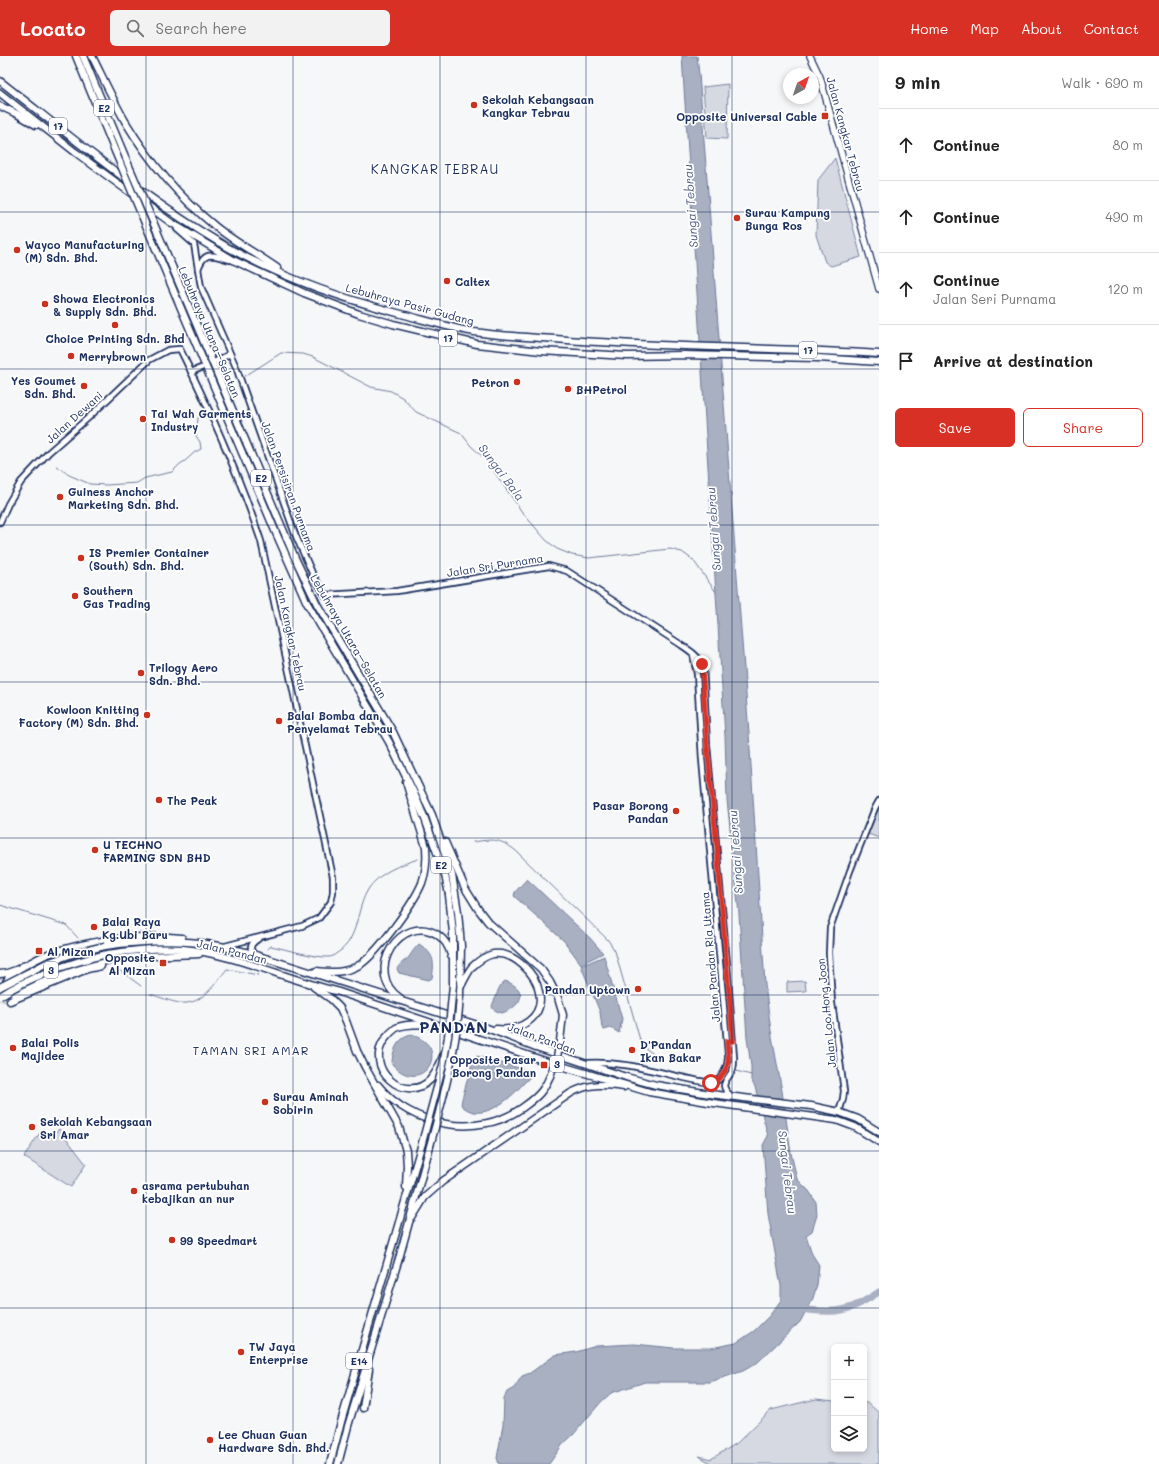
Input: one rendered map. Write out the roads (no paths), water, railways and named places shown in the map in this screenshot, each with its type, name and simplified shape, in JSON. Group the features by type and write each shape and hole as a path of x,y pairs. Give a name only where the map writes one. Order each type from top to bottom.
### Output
{"highway":[{"name":"Lebuhraya Utara–Selatan","path":"76,56 145,223 307,603 386,736 414,791 425,819 445,875 452,915 454,966 446,1049"},
{"name":"Lebuhraya Utara–Selatan","path":"83,56 295,558 317,604 397,738 432,815 452,875 458,912 461,946 460,992"},
{"path":"92,56 125,121 145,152 165,176 192,206 216,228 284,274"},
{"name":"Lebuhraya Pasir Gudang","path":"0,81 115,171 176,216 229,248 284,274 329,293 358,303 447,326 477,332 595,342 879,354"},
{"name":"Lebuhraya Pasir Gudang","path":"0,93 75,152 170,222 235,261 304,293 360,314 393,324 477,344 541,351 627,356 684,355 818,358 879,362"},
{"path":"0,106 26,119 75,152"},
{"path":"296,968 326,973 339,972 360,964 372,955 416,896 422,882 427,856 426,847 402,769"},
{"path":"365,1067 384,1092 405,1110 420,1117 447,1124 458,1126 477,1126 488,1124 514,1114 529,1103 542,1091 550,1076 557,1057 563,1016 558,998 550,982 541,968 488,922 478,909 459,875 432,815"},
{"path":"407,1002 393,993 384,975 384,966 387,955 391,948 404,934 416,930 430,931 436,934 447,945 454,966"},
{"path":"0,974 9,973 44,956 74,946 104,940 132,937 181,938 198,940 214,945"},
{"name":"Jalan Pandan","path":"0,987 47,963 75,953 105,946 156,942 184,942 214,945 254,955 407,1002 487,1028 583,1063 656,1085 732,1097 792,1103 839,1112 858,1119 879,1132"},
{"name":"Jalan Pandan","path":"0,996 30,978 79,961 107,954 160,948 184,949 213,954 272,971 312,986 336,991 548,1062 649,1092 747,1108 836,1120 856,1127 879,1142"},
{"path":"10,1001 87,969 126,959 147,956 213,954"},
{"path":"460,992 470,969 480,960 493,954 504,954 528,970 535,980 539,992 539,1005 533,1017 526,1024 513,1029 503,1030 487,1028"},
{"path":"23,966 7,978 6,988 13,994 18,994 42,982 82,966 111,959 126,959"},
{"path":"312,986 331,999 340,1008 357,1051 399,1127 406,1151 406,1196"},
{"name":"E14","path":"338,1464 348,1426 372,1350 449,1077 455,1041 460,992"},
{"path":"437,1024 408,1025 396,1028 386,1037 379,1049 378,1056 381,1069 390,1080 401,1086 413,1088 426,1083 433,1076 446,1049"},
{"name":"E14","path":"330,1464 422,1143 440,1078 446,1049"},
{"path":"407,1227 425,1197 443,1181 576,1091 589,1086 605,1085 649,1092"},
{"path":"363,1408 372,1350"}],"main road":[{"name":"Jalan Kangkar Tebrau","path":"810,56 820,78 877,276 879,288"}],"street":[{"name":"Jalan Persisiran Purnama","path":"170,222 194,244 201,287 236,367 295,534 313,574 325,595"},
{"path":"198,270 203,259 211,255 235,261"},
{"name":"Jalan Dewani","path":"0,522 8,504 18,488 49,452 88,418 149,360 168,350 180,350"},
{"name":"Jalan Kangkar Tebrau","path":"180,350 234,466 248,500 262,541 333,877 331,902 319,918 302,926 221,947"},
{"path":"216,360 230,354"},
{"path":"191,372 201,368"},
{"name":"Jalan Sri Purnama","path":"325,595 396,591 550,566 567,571 692,652"},
{"name":"Jalan Pandan Ria Utama","path":"692,652 697,674 700,740 729,1060 724,1076"},
{"name":"Jalan Pandan Ria Utama","path":"692,652 702,664 707,740 733,1041 734,1065 731,1071 724,1076"},
{"name":"Jalan Loo Hong Joon","path":"839,1112 844,1098 844,1091 832,1003 829,953 830,928 850,871 879,801"},
{"path":"254,955 251,951 252,944 262,936"},
{"path":"727,1041 733,1041"},
{"path":"583,1063 604,1061 636,1066 711,1083 724,1076"},
{"path":"724,1076 725,1089 732,1097"}],"water":[{"name":"Sungai Tebrau","path":"682,56 697,56 699,74 749,734 765,985 791,1153 797,1179 809,1191 816,1202 817,1215 812,1231 806,1235 812,1254 819,1265 817,1285 813,1298 800,1322 757,1363 743,1371 710,1382 645,1382 611,1393 563,1444 549,1464 499,1464 497,1458 503,1425 504,1398 507,1392 514,1388 522,1376 530,1373 555,1355 576,1352 596,1346 634,1344 674,1348 711,1348 736,1343 754,1331 770,1315 781,1300 781,1286 768,1214 763,1145 768,1136 755,1087 751,1080 739,914 727,800 725,736"},
{"path":"527,879 590,938 603,953 581,964 564,941 514,896 515,892"},
{"path":"419,944 428,951 432,958 433,972 432,978 429,980 399,973 397,969"},
{"path":"604,956 622,1019 619,1033 611,1028 604,1030 602,1028 600,1012 581,966"},
{"path":"505,981 518,988 520,997 519,1002 515,1006 502,1013 493,1009 492,1005 499,988"},
{"path":"411,1035 424,1041 430,1049 432,1058 429,1066 423,1073 414,1075 403,1073 392,1064 396,1046 402,1039"},
{"path":"477,1056 533,1072 511,1096 495,1108 477,1112 469,1110 461,1105 472,1063"}],"waterway":[{"name":"Sungai Bala","path":"245,376 281,353 303,354 313,357 371,387 391,391 403,398 416,412 461,433 471,446 486,460 522,512 546,540 557,549 572,555 589,558 670,549 682,552 693,560 716,592"},
{"path":"57,466 69,475 90,484 106,485 137,483 145,478 172,472 195,452 201,449 200,442 196,436 198,418 201,414"},
{"path":"473,842 496,840 515,850 608,940 615,951 640,1040 645,1048 662,1060"},
{"path":"268,949 271,946 316,956 333,956 350,940 354,932 361,905 369,888 374,882 385,873 418,859"},
{"path":"0,905 66,925 78,938"},
{"path":"115,967 141,986"},
{"path":"150,994 173,1002 189,1003 202,997 208,992 227,969 258,975"},
{"path":"736,1071 751,1075"},
{"path":"798,1309 826,1311 847,1309 879,1292"}],"tunnel":[{"path":"0,998 10,1001"}],"place":[{"name":"Sekolah Kebangsaan Kangkar Tebrau","path":"474,105"},
{"name":"Opposite Universal Cable","path":"825,116"},
{"name":"Surau Kampung Bunga Ros","path":"737,218"},
{"name":"Wayco Manufacturing (M) Sdn. Bhd.","path":"17,250"},
{"name":"Caltex","path":"447,281"},
{"name":"Showa Electronics & Supply Sdn. Bhd.","path":"45,304"},
{"name":"Choice Printing Sdn. Bhd","path":"115,325"},
{"name":"Merrybrown","path":"71,356"},
{"name":"Petron","path":"517,382"},
{"name":"Yes Goumet Sdn. Bhd.","path":"84,386"},
{"name":"BHPetrol","path":"568,389"},
{"name":"Tai Wah Garments Industry","path":"143,419"},
{"name":"Guiness Anchor Marketing Sdn. Bhd.","path":"60,497"},
{"name":"IS Premier Container (South) Sdn. Bhd.","path":"81,558"},
{"name":"Southern Gas Trading","path":"75,596"},
{"name":"Trilogy Aero Sdn. Bhd.","path":"141,673"},
{"name":"Kowloon Knitting Factory (M) Sdn. Bhd.","path":"147,715"},
{"name":"Balai Bomba dan Penyelamat Tebrau","path":"279,721"},
{"name":"The Peak","path":"159,800"},
{"name":"Pasar Borong Pandan","path":"676,811"},
{"name":"U TECHNO FARMING SDN BHD","path":"95,850"},
{"name":"Balai Raya Kg.Ubi Baru","path":"94,927"},
{"name":"Al Mizan","path":"39,951"},
{"name":"Opposite Al Mizan","path":"163,963"},
{"name":"Pandan Uptown","path":"638,989"},
{"name":"Balai Polis Majidee","path":"13,1048"},
{"name":"D'Pandan Ikan Bakar","path":"632,1050"},
{"name":"Opposite Pasar Borong Pandan","path":"544,1065"},
{"name":"Surau Aminah Sobirin","path":"265,1102"},
{"name":"Sekolah Kebangsaan Sri Amar","path":"32,1127"},
{"name":"asrama pertubuhan kebajikan an nur","path":"134,1191"},
{"name":"99 Speedmart","path":"172,1240"},
{"name":"TW Jaya Enterprise","path":"241,1352"},
{"name":"Lee Chuan Guan Hardware Sdn. Bhd.","path":"210,1440"}],"district":[{"name":"KANGKAR TEBRAU","path":"435,168"},
{"name":"PANDAN","path":"454,1027"},
{"name":"TAMAN SRI AMAR","path":"251,1050"}]}
